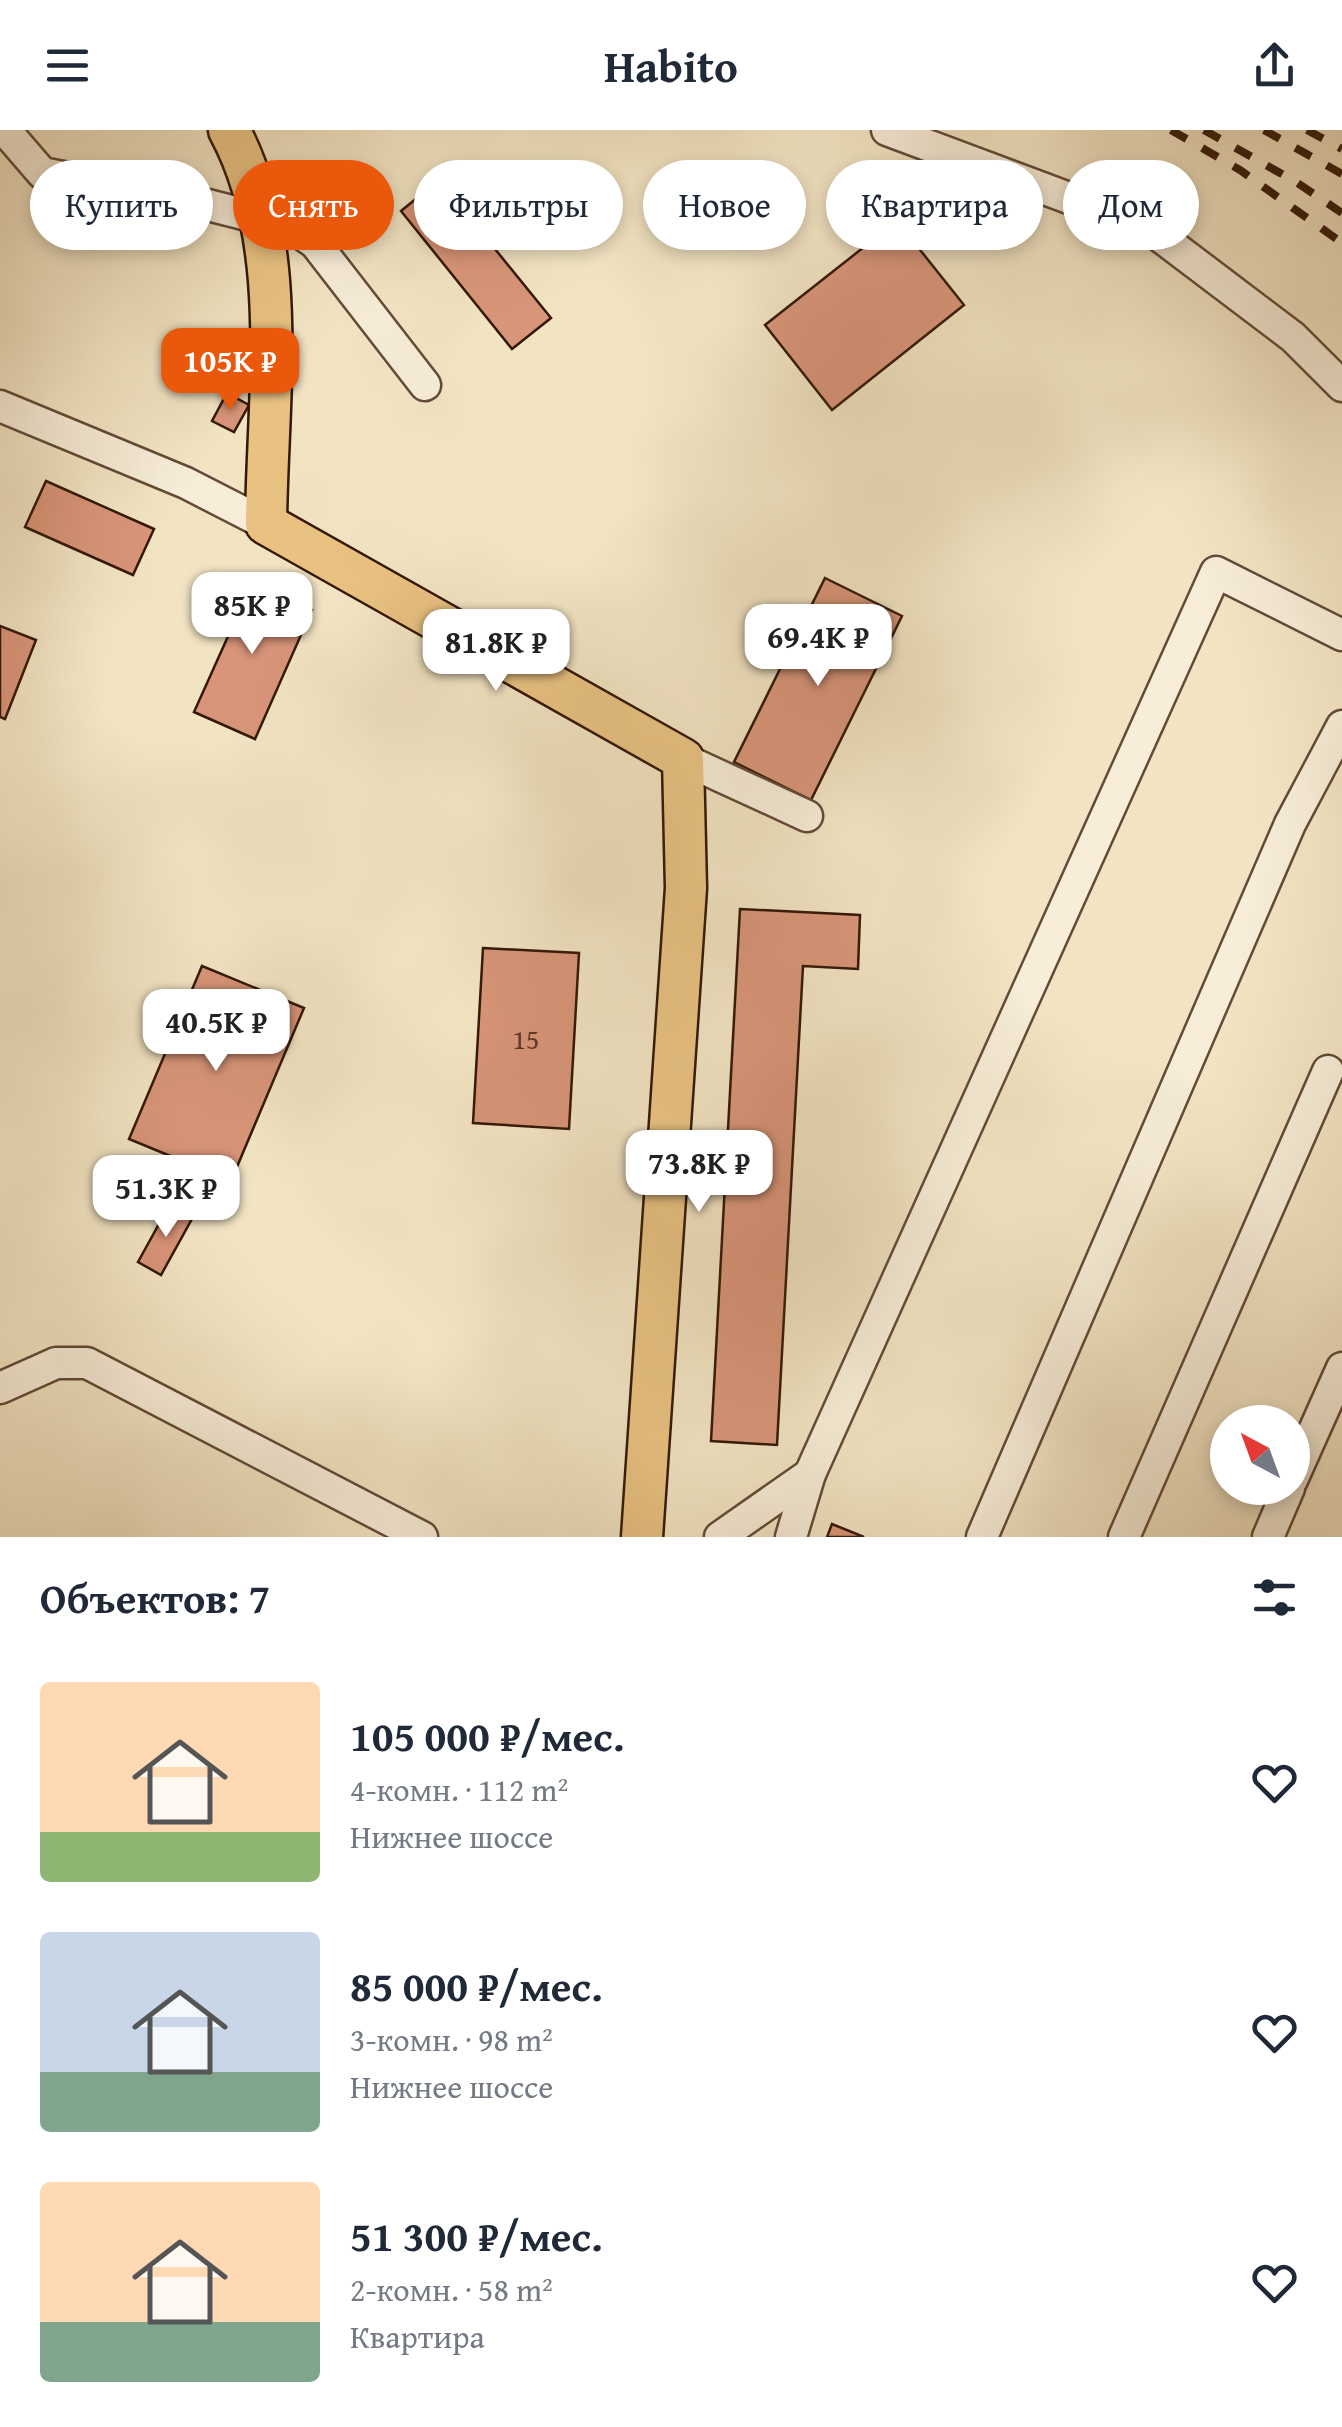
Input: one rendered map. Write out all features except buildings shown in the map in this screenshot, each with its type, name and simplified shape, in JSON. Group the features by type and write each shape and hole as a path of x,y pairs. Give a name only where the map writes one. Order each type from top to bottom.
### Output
{"main road":[{"path":"229,130 245,160"},
{"path":"264,250 273,331 266,524 683,759 686,888 642,1537"}],"lane":[{"path":"5,130 42,172 233,212"},
{"path":"887,130 1149,228 1293,337 1342,386"},
{"path":"320,250 425,385"},
{"path":"0,406 186,483 266,524"},
{"path":"791,1537 810,1474 1216,572 1342,635"},
{"path":"982,1537 1290,824 1342,726"},
{"path":"683,759 806,816"},
{"path":"1124,1537 1328,1071"},
{"path":"0,1388 56,1363 88,1363 422,1537"},
{"path":"1310,1440 1342,1368"},
{"path":"720,1537 810,1474"},
{"path":"1268,1537 1282,1505"}],"railway":[{"path":"1171,130 1240,170 1342,243"},
{"path":"1204,130 1342,213"},
{"path":"1264,130 1342,174"},
{"path":"1307,130 1342,149"}]}
